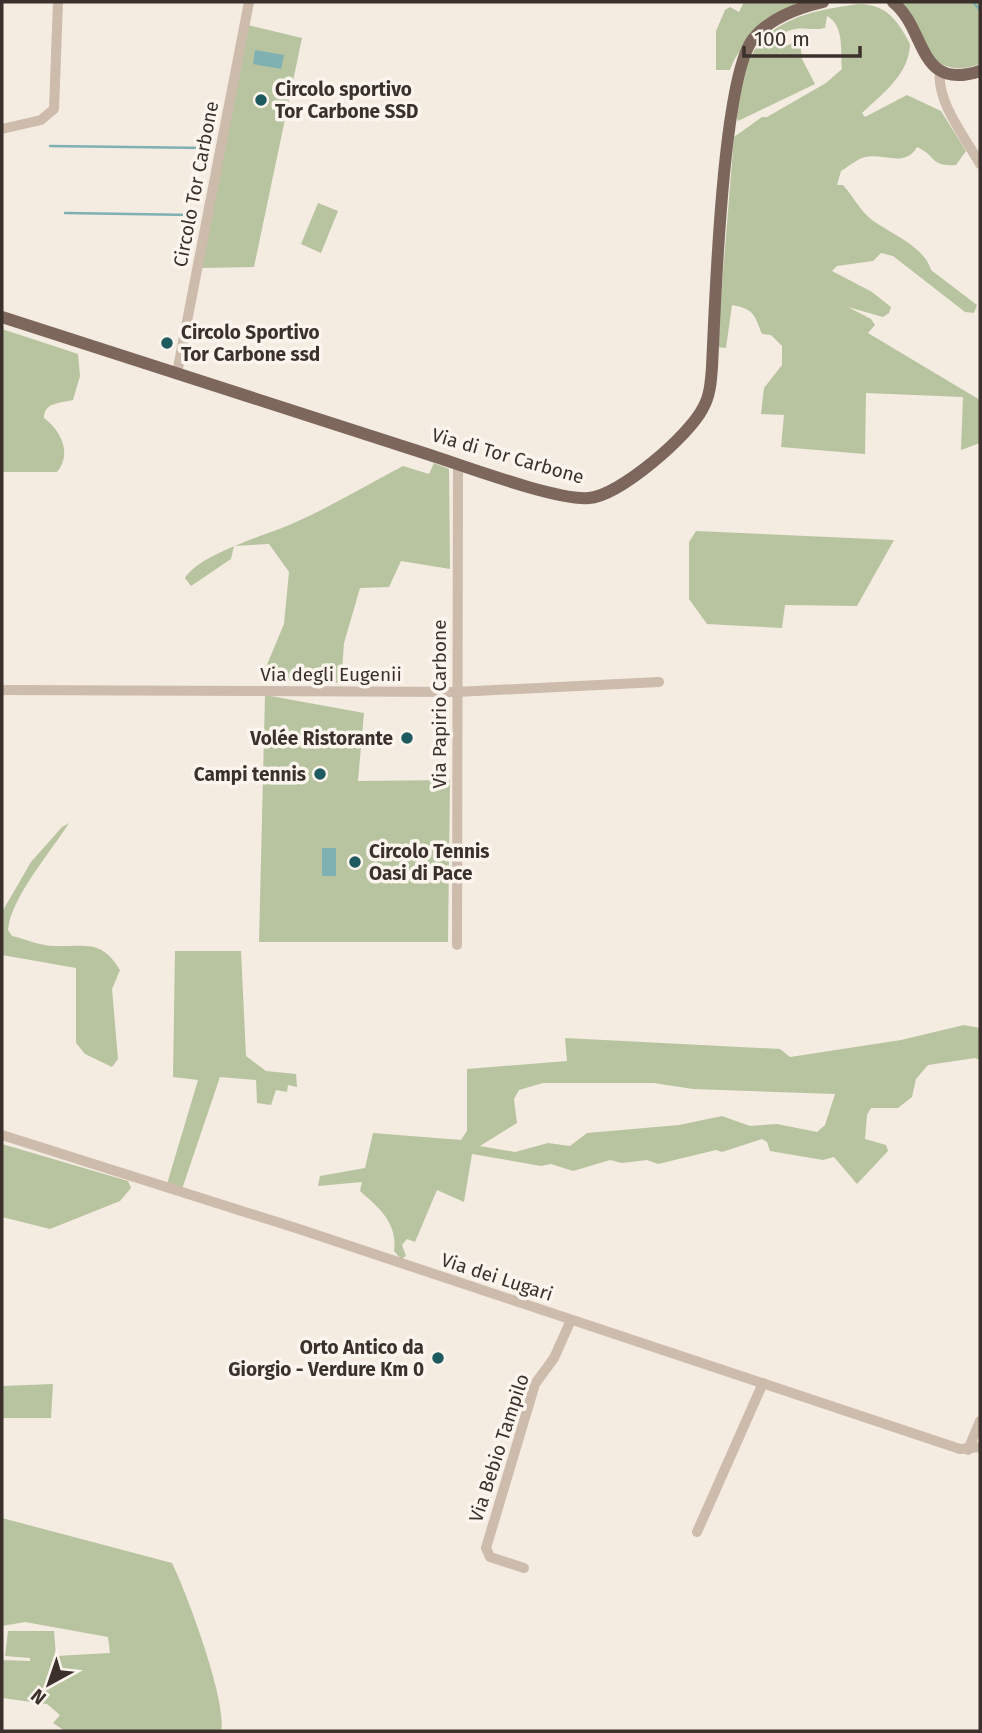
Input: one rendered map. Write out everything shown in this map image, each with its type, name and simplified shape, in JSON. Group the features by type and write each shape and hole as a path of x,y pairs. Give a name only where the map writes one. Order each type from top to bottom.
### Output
{"main road":[{"name":"Via di Tor Carbone","path":"2,317 458,464 566,496 594,498 609,493 629,480 698,415 708,397 729,142 735,92 745,56 753,39 768,26 793,11 822,2"},
{"path":"892,2 906,16 928,60 940,71 960,76 980,71"}],"street":[{"path":"2,129 41,120 54,109 58,2"},
{"name":"Circolo Tor Carbone","path":"177,373 249,2"},
{"path":"940,71 944,100 980,164"},
{"name":"Via Papirio Carbone","path":"457,945 458,464"},
{"name":"Via degli Eugenii","path":"2,690 456,692 659,682"},
{"name":"Via dei Lugari","path":"2,1135 968,1450"},
{"name":"Via Bebio Tampilo","path":"524,1568 491,1557 486,1549 535,1384 554,1358 571,1320"},
{"path":"697,1532 763,1383"},
{"path":"968,1450 980,1421"},
{"path":"968,1450 980,1447"}],"green space":[{"path":"744,2 813,2 753,37 736,57 730,70 716,70 716,31 725,10 730,7 739,12"},
{"path":"896,2 980,2 980,64 963,68 949,67 937,62 919,42"},
{"path":"858,4 877,7 890,15 910,44 900,74 862,113 865,117 907,95 941,111 966,151 956,165 937,162 917,147 906,157 865,157 841,171 837,185 843,185 868,217 914,247 922,254 931,270 977,305 974,313 965,312 893,256 881,253 873,261 837,266 832,271 872,292 891,307 889,313 883,317 848,307 871,319 875,325 868,333 980,400 980,443 961,450 963,397 866,393 865,454 781,447 784,415 761,414 764,388 782,365 782,346 771,335 762,334 755,317 749,311 732,305 726,348 717,347 734,137 762,117 767,117 826,83 842,69 837,26 827,16 825,28 798,29 780,35 786,46 800,40 802,59 815,84 738,121 736,115 748,62 756,47 780,26 810,13"},
{"name":"Circolo sportivo Tor Carbone SSD","path":"248,25 302,38 254,267 200,268"},
{"path":"318,203 338,211 321,253 301,244"},
{"path":"2,329 78,354 80,376 73,400 50,406 44,418 59,435 64,450 62,465 57,472 2,472"},
{"path":"434,463 449,469 450,569 401,561 389,587 360,588 344,643 341,683 261,679 284,624 289,572 269,544 235,546 309,516 403,466 429,474"},
{"path":"696,531 894,540 857,606 785,605 782,628 707,624 689,599 689,542"},
{"path":"234,546 231,559 191,586 185,578 193,569"},
{"name":"Circolo Tennis Oasi di Pace","path":"265,695 364,713 358,781 450,780 448,942 259,942"},
{"path":"69,823 16,903 8,930 12,936 44,945 99,949 113,960 120,970 112,989 118,1059 112,1067 85,1054 76,1043 76,968 2,955 2,912 31,862 62,827"},
{"path":"175,951 241,951 246,1056 266,1071 296,1074 297,1087 288,1085 287,1092 276,1090 271,1105 257,1103 256,1080 220,1077 182,1189 167,1184 198,1080 173,1077"},
{"path":"964,1025 980,1028 980,1060 975,1058 928,1065 916,1079 912,1097 898,1108 871,1108 867,1115 865,1139 886,1145 888,1151 857,1184 834,1157 823,1160 770,1151 767,1142 762,1139 722,1152 716,1150 658,1164 647,1160 622,1163 610,1160 573,1171 551,1164 541,1166 472,1154 464,1202 437,1190 415,1242 407,1239 402,1245 406,1256 401,1259 394,1251 390,1224 360,1191 362,1182 318,1186 320,1176 365,1168 373,1133 461,1140 467,1131 467,1069 567,1061 565,1038 780,1049 790,1057 901,1040","holes":["543,1083 654,1083 693,1089 835,1094 825,1125 817,1132 777,1124 750,1126 722,1116 679,1125 587,1133 570,1146 548,1143 515,1152 480,1146 517,1123 514,1099 519,1090"]},
{"path":"2,1144 128,1181 131,1188 120,1201 50,1229 2,1217"},
{"path":"53,1384 51,1418 2,1418 2,1386"},
{"path":"2,1518 172,1563 196,1621 212,1673 218,1697 221,1731 65,1731 53,1723 60,1715 47,1704 2,1698 2,1660 30,1661 30,1658 5,1656 8,1631 54,1631 56,1656 110,1653 108,1637 25,1622 2,1626"}],"water":[{"path":"255,50 284,55 281,69 253,64"},
{"path":"322,848 336,848 336,876 322,876"}],"waterway":[{"path":"973,2 980,10"},
{"path":"50,146 206,148"},
{"path":"65,213 194,215"}],"place":[{"name":"Circolo sportivo Tor Carbone SSD","path":"261,100"},
{"name":"Circolo Sportivo Tor Carbone ssd","path":"167,343"},
{"name":"Volée Ristorante","path":"407,738"},
{"name":"Campi tennis","path":"320,774"},
{"name":"Circolo Tennis Oasi di Pace","path":"355,862"},
{"name":"Orto Antico da Giorgio - Verdure Km 0","path":"438,1358"}]}
